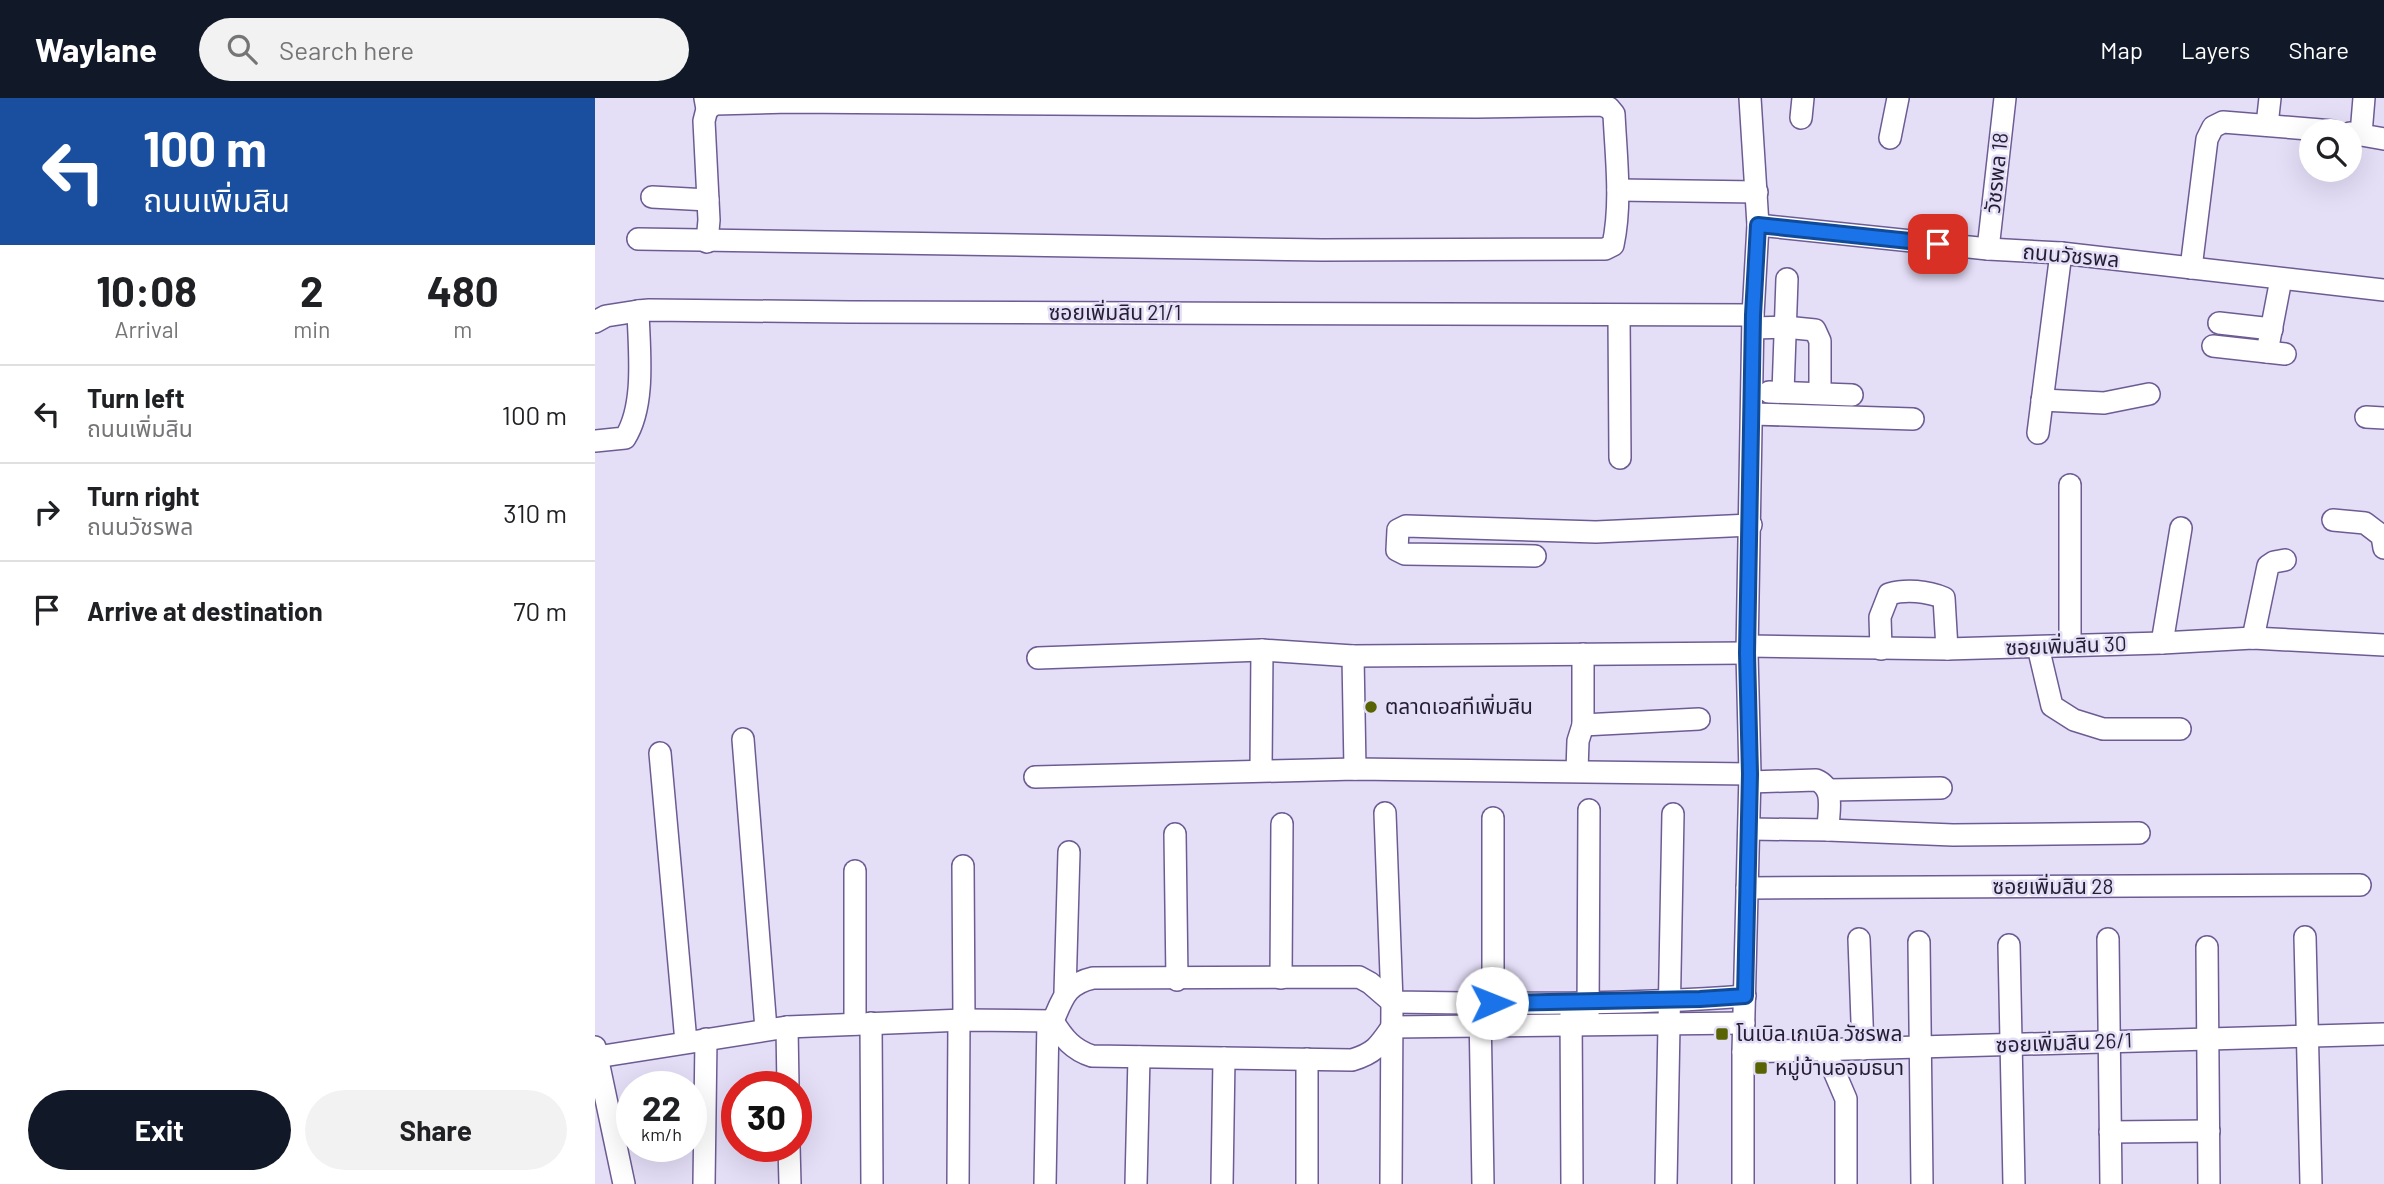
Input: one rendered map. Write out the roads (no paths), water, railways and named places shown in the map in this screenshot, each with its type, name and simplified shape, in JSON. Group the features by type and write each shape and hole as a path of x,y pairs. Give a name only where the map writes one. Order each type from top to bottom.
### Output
{"street":[{"path":"1743,1184 1743,1052 1750,778 1748,650 1753,321 1758,225 1750,98"},
{"path":"1890,138 1898,98"},
{"name":"วัชรพล 18","path":"1988,249 2005,98"},
{"path":"2267,125 2270,98"},
{"path":"2359,119 2364,98"},
{"path":"638,239 707,242 1322,250 1605,249 1613,245 1618,190 1613,114 1609,108 1602,105 1476,107 790,102 706,104 704,121 707,242"},
{"path":"2191,268 2207,139 2213,127 2223,122 2299,128"},
{"path":"2362,135 2384,139"},
{"path":"1618,190 1757,192"},
{"path":"652,197 708,200"},
{"name":"ถนนวัชรพล","path":"1758,225 1988,249 2061,253 2384,290"},
{"path":"2038,433 2061,253"},
{"path":"1783,392 1787,279"},
{"path":"2213,346 2276,353 2272,329 2281,279"},
{"path":"595,441 625,438 635,416 639,386 638,311"},
{"name":"ซอยเพิ่มสิน 21/1","path":"595,322 607,316 638,311 1619,316 1753,321 1810,329 1819,334 1820,393"},
{"path":"1619,316 1620,458"},
{"path":"2219,323 2272,329"},
{"path":"1752,390 1852,395"},
{"path":"2042,400 2104,403 2149,394"},
{"path":"1752,414 1913,419"},
{"path":"2070,485 2070,645"},
{"path":"2333,520 2364,523 2382,536 2384,548"},
{"path":"1535,556 1405,554 1397,550 1398,530 1406,526 1596,532 1751,525"},
{"path":"2162,643 2181,528"},
{"path":"2253,638 2268,566 2285,560"},
{"path":"1881,649 1880,617 1889,594 1897,591 1925,592 1944,598 1947,649"},
{"name":"ซอยเพิ่มสิน 30","path":"1038,658 1262,650 1353,656 1947,649 2253,638 2384,645"},
{"path":"2038,647 2052,706 2074,720 2103,729 2180,729"},
{"path":"1261,770 1262,650"},
{"path":"1577,771 1578,741 1583,725 1583,654"},
{"path":"1353,656 1355,769"},
{"path":"1583,725 1699,719"},
{"path":"743,739 766,1029"},
{"path":"660,753 696,1041 704,1184"},
{"path":"1035,776 1355,769 1577,771 1816,780 1825,784 1829,790 1828,830"},
{"path":"1829,790 1941,788"},
{"path":"1572,1184 1589,810"},
{"path":"1385,813 1392,1002 1391,1184"},
{"path":"1666,1184 1673,814"},
{"path":"1483,1184 1493,817"},
{"path":"1281,978 1282,824"},
{"path":"1749,829 1953,835 2139,833"},
{"path":"1175,834 1177,979"},
{"path":"1045,1184 1050,1021 1065,992 1069,852"},
{"path":"958,1184 963,866"},
{"path":"855,871 872,1184"},
{"name":"ซอยเพิ่มสิน 28","path":"1747,888 2360,885"},
{"path":"2305,937 2311,1184"},
{"path":"1859,939 1863,1049"},
{"path":"2108,939 2111,1184"},
{"path":"1919,942 1922,1184"},
{"path":"2009,946 2014,1184"},
{"path":"2207,947 2209,1184"},
{"path":"1065,992 1080,981 1093,978 1359,977 1392,1002 1580,1002 1745,996"},
{"path":"624,1184 596,1052 787,1027 961,1020 1050,1021"},
{"path":"1050,1021 1079,1052 1092,1056 1139,1057 1352,1060 1368,1055 1378,1047 1392,1027"},
{"path":"1392,1027 1744,1023"},
{"path":"787,1027 788,1071"},
{"name":"ซอยเพิ่มสิน 26/1","path":"1743,1052 2384,1034"},
{"path":"1825,1050 1846,1099 1846,1184"},
{"path":"1136,1184 1139,1057"},
{"path":"1222,1184 1224,1058"},
{"path":"1307,1059 1307,1184"},
{"path":"2110,1132 2209,1130"},
{"path":"789,1162 790,1184"}],"place":[{"name":"ตลาดเอสทีเพิ่มสิน","path":"1371,707"},
{"name":"โนเบิล เกเบิล วัชรพล","path":"1722,1034"},
{"name":"หมู่บ้านออมธนา","path":"1761,1068"}]}
